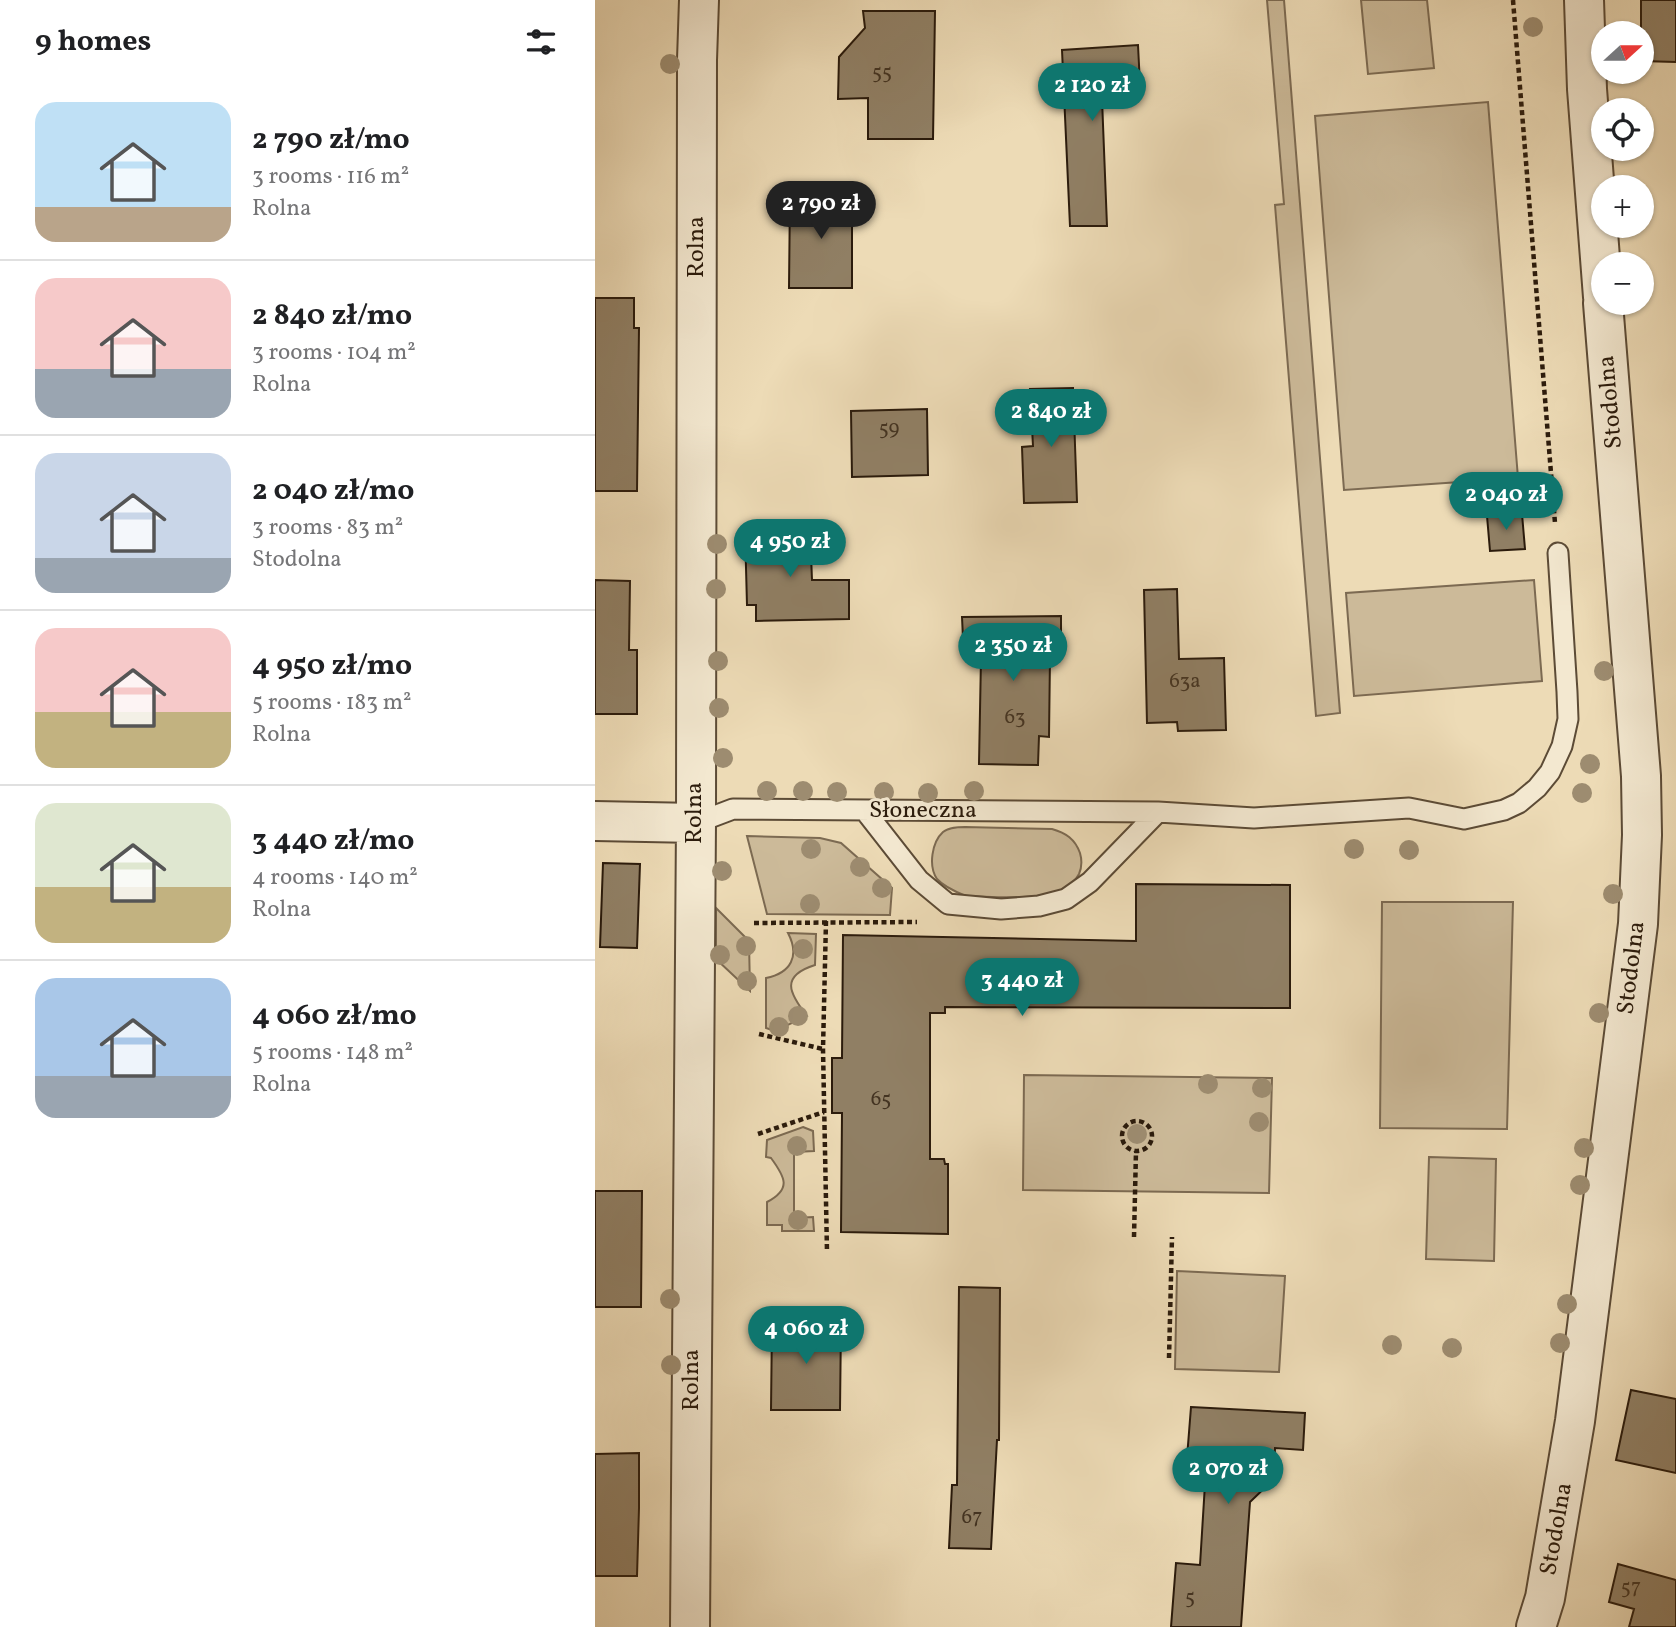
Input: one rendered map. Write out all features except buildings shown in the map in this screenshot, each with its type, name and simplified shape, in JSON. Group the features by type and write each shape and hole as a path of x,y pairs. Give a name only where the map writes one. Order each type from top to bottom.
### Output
{"street":[{"name":"Rolna","path":"690,1627 699,0"},
{"path":"1584,0 1587,89 1600,252"},
{"name":"Stodolna","path":"1537,1627 1545,1598 1575,1421 1638,924 1642,835 1641,776 1605,315"},
{"name":"Słoneczna","path":"595,821 696,823"}],"lane":[{"name":"Słoneczna","path":"696,823 733,809 1158,812 1254,818 1409,808 1464,819 1483,816 1519,803 1537,788 1550,772 1562,746 1568,719 1557,553"},
{"path":"865,810 919,880 948,904 1001,909 1039,906 1066,899 1090,882 1158,812"}],"path":[{"path":"1513,0 1557,553"},
{"path":"826,921 823,1049 827,1252"},
{"path":"754,923 928,922"},
{"path":"759,1034 823,1049"},
{"path":"758,1134 824,1112"},
{"path":"1137,1120 1150,1127 1152,1140 1143,1150 1136,1151 1124,1145 1121,1138 1125,1125 1137,1120"},
{"path":"1134,1237 1136,1151"},
{"path":"1169,1358 1172,1237"}],"shaded area":[{"path":"1267,0 1284,0 1340,713 1316,716 1275,205 1284,204"},
{"path":"1361,0 1427,0 1434,68 1368,74"},
{"path":"1488,102 1518,478 1344,490 1315,116"},
{"path":"1534,580 1542,681 1354,696 1346,593"},
{"path":"951,828 1052,829 1062,832 1073,840 1078,848 1081,864 1079,874 1071,884 1044,895 966,896 937,879 932,861 939,836"},
{"path":"747,836 820,838 841,843 892,888 890,915 767,914"},
{"path":"1382,902 1513,902 1507,1129 1380,1128"},
{"path":"716,908 749,941 750,991 716,959"},
{"path":"788,933 816,934 815,965 796,974 791,986 792,993 807,1016 775,1031 766,1028 766,978 782,972 791,962 793,949"},
{"path":"1024,1075 1272,1078 1269,1193 1023,1190"},
{"path":"803,1127 813,1131 814,1151 794,1152 794,1218 813,1217 814,1231 782,1231 782,1225 767,1225 767,1202 780,1192 784,1182 771,1158 766,1157 767,1140"},
{"path":"1429,1157 1496,1159 1494,1261 1426,1259"},
{"path":"1177,1271 1285,1276 1279,1372 1175,1369"}]}
